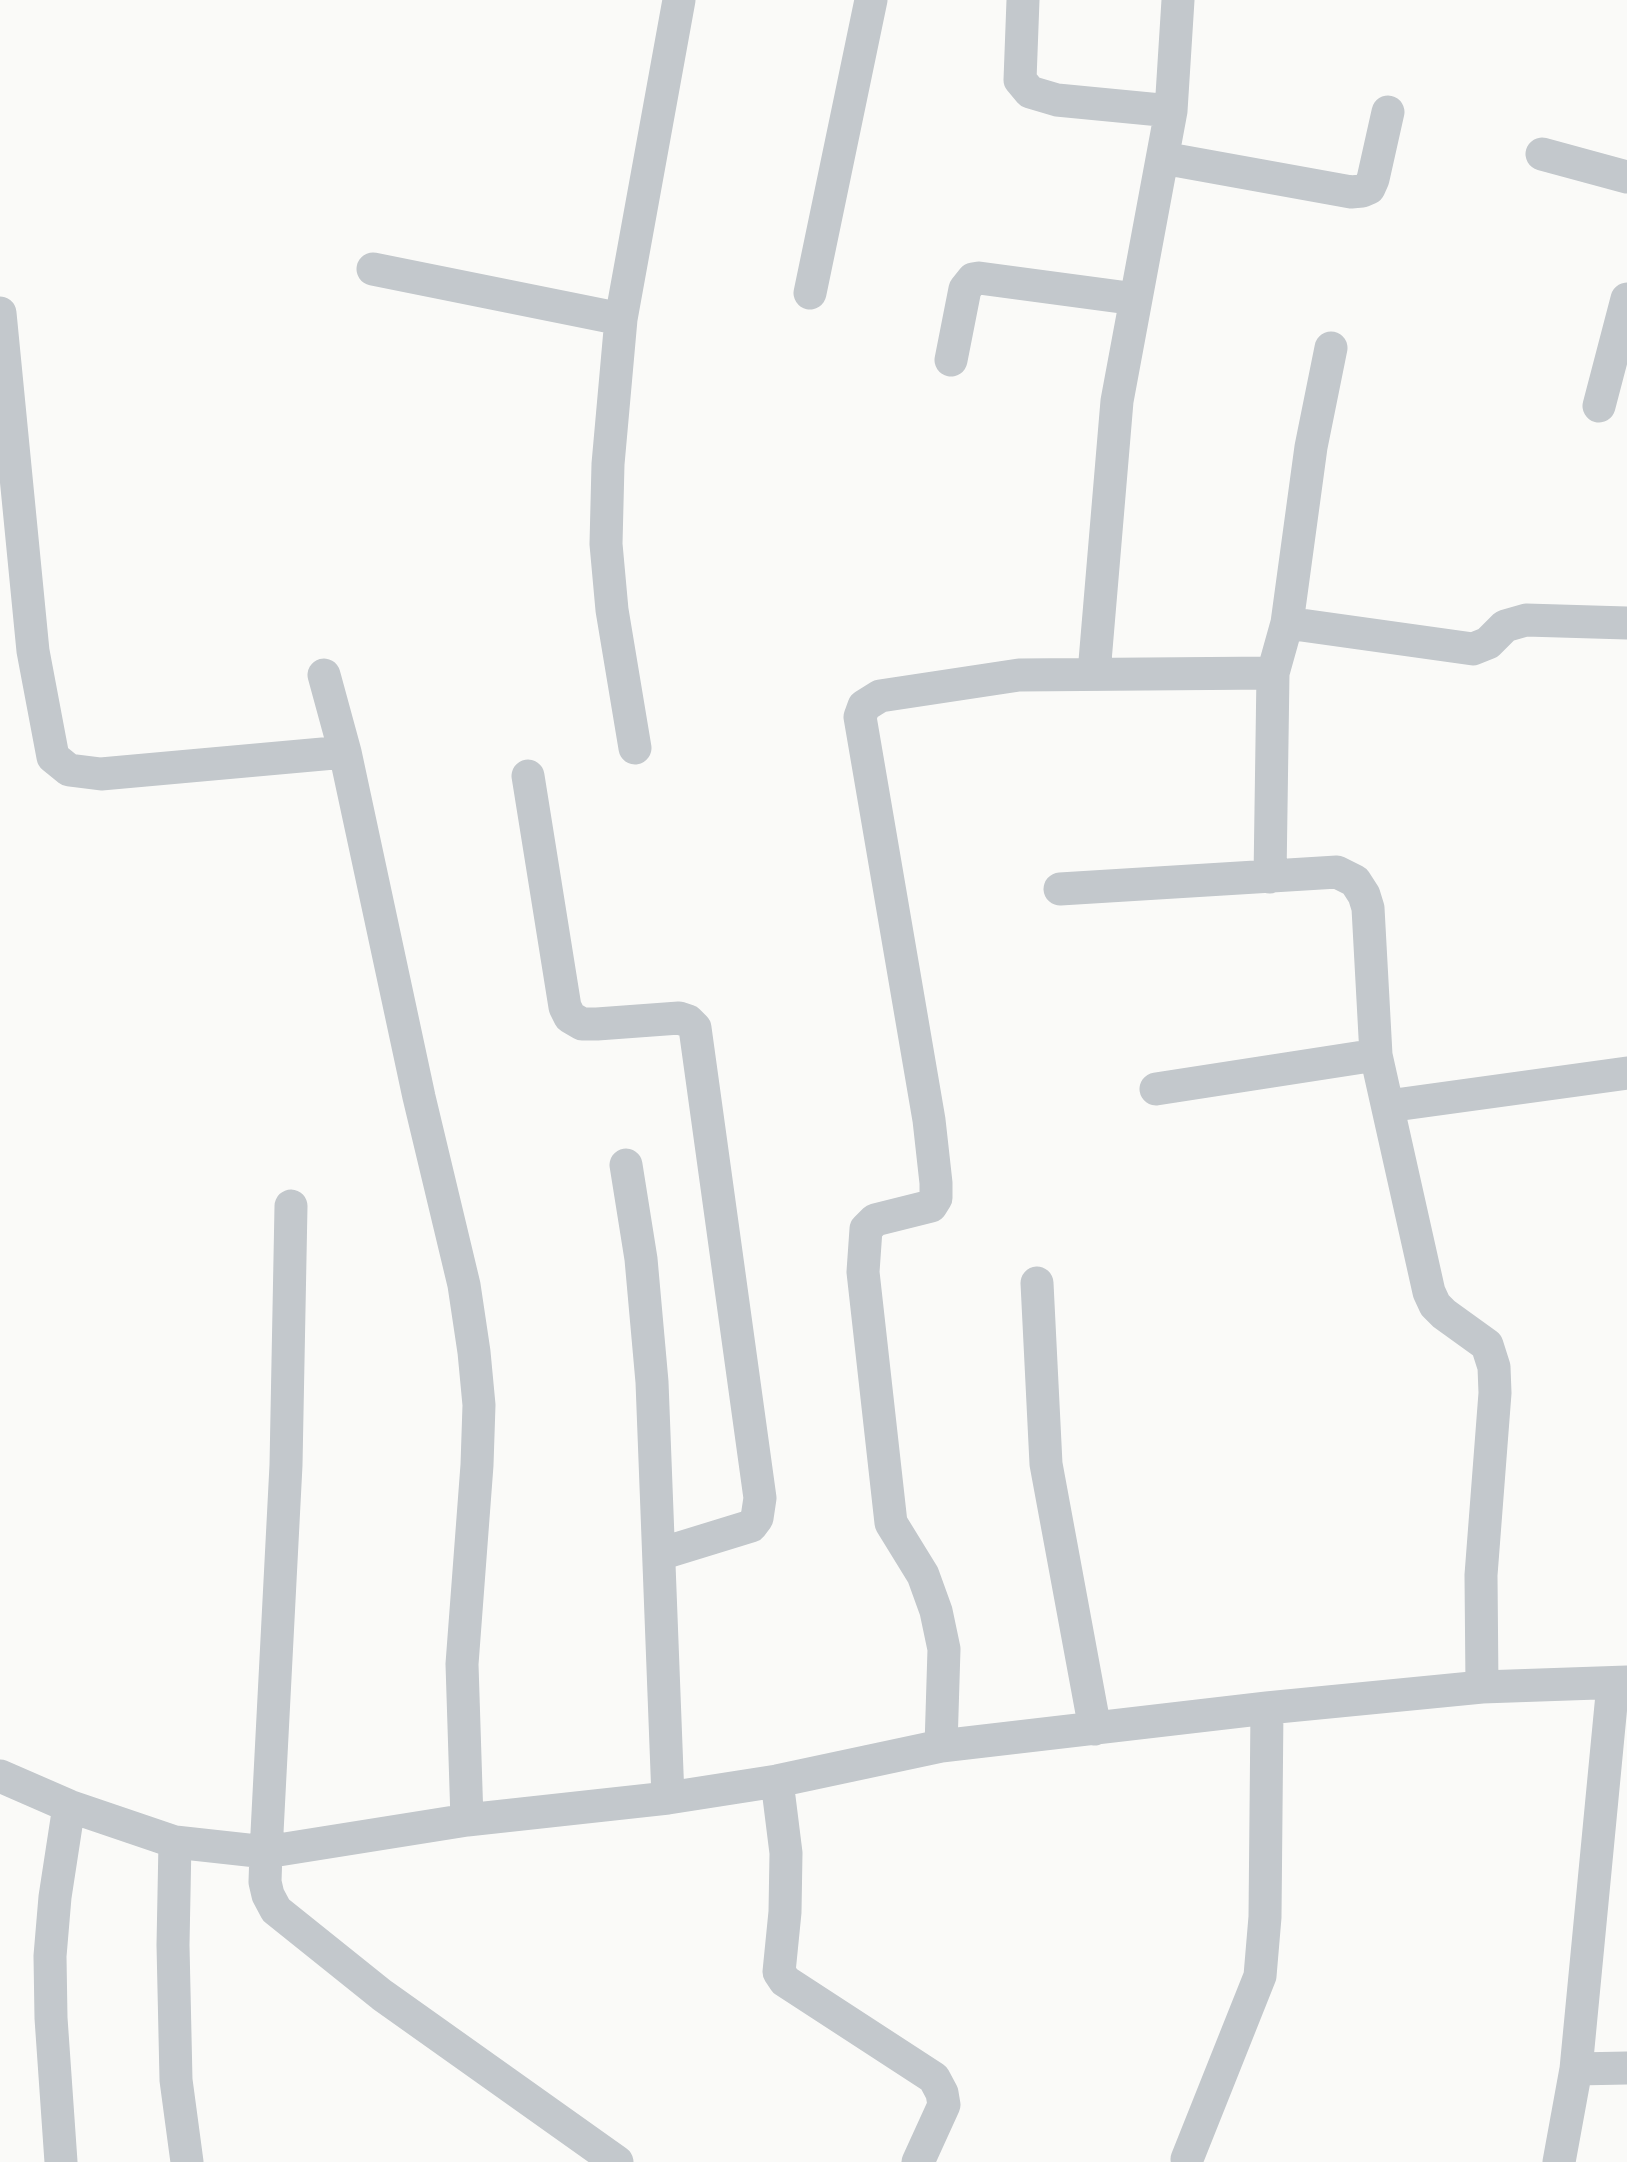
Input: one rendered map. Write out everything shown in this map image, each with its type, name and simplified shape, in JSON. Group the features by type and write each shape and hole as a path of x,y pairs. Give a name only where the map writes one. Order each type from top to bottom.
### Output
{"street":[{"path":"635,748 612,610 606,544 608,464 621,319 679,0"},
{"path":"810,293 871,0"},
{"path":"1023,0 1020,80 1030,92 1057,100 1171,111"},
{"path":"1094,673 1117,401 1171,111 1178,0"},
{"path":"1163,158 1351,192 1362,191 1369,188 1373,179 1388,112"},
{"path":"1542,154 1627,177"},
{"path":"373,269 621,319"},
{"path":"951,360 965,289 973,279 1136,299"},
{"path":"1599,406 1627,299"},
{"path":"0,313 33,651 53,757 69,770 101,774 345,752"},
{"path":"1270,877 1273,673 1287,623 1311,447 1331,348"},
{"path":"1287,623 1473,649 1488,643 1505,626 1526,620 1627,623"},
{"path":"941,1746 944,1649 936,1611 922,1575 891,1523 863,1272 866,1229 874,1220 932,1206 936,1198 936,1183 929,1120 860,717 870,700 897,693 1019,675 1273,673"},
{"path":"324,675 345,752 418,1097 464,1285 474,1352 479,1405 477,1465 462,1664 467,1820"},
{"path":"528,776 565,1007 570,1017 582,1024 679,1018 688,1021 695,1028 760,1497 757,1518 751,1526 660,1554"},
{"path":"1060,889 1337,872 1355,882 1364,895 1368,908 1376,1055 1429,1292 1435,1305 1444,1314 1487,1345 1494,1366 1495,1393 1481,1575 1482,1687"},
{"path":"1156,1089 1376,1055"},
{"path":"1388,1106 1627,1073"},
{"path":"626,1165 643,1282 652,1382 668,1798"},
{"path":"291,1206 286,1465 265,1882 276,1910 382,1995 585,2151 617,2162"},
{"path":"1037,1282 1046,1464 1095,1729"},
{"path":"0,1776 69,1806 175,1842 266,1852 467,1820 668,1798 777,1781 941,1746 1267,1708 1482,1687 1620,1683 1576,2069 1559,2162"},
{"path":"1187,2159 1260,1976 1265,1917 1267,1708"},
{"path":"777,1781 786,1853 785,1912 779,1972 785,1981 934,2078 942,2092 944,2105 918,2162"},
{"path":"61,2162 51,2018 50,1956 55,1897 69,1806"},
{"path":"175,1842 172,1945 176,2080 187,2162"},
{"path":"1576,2069 1627,2068"}]}
